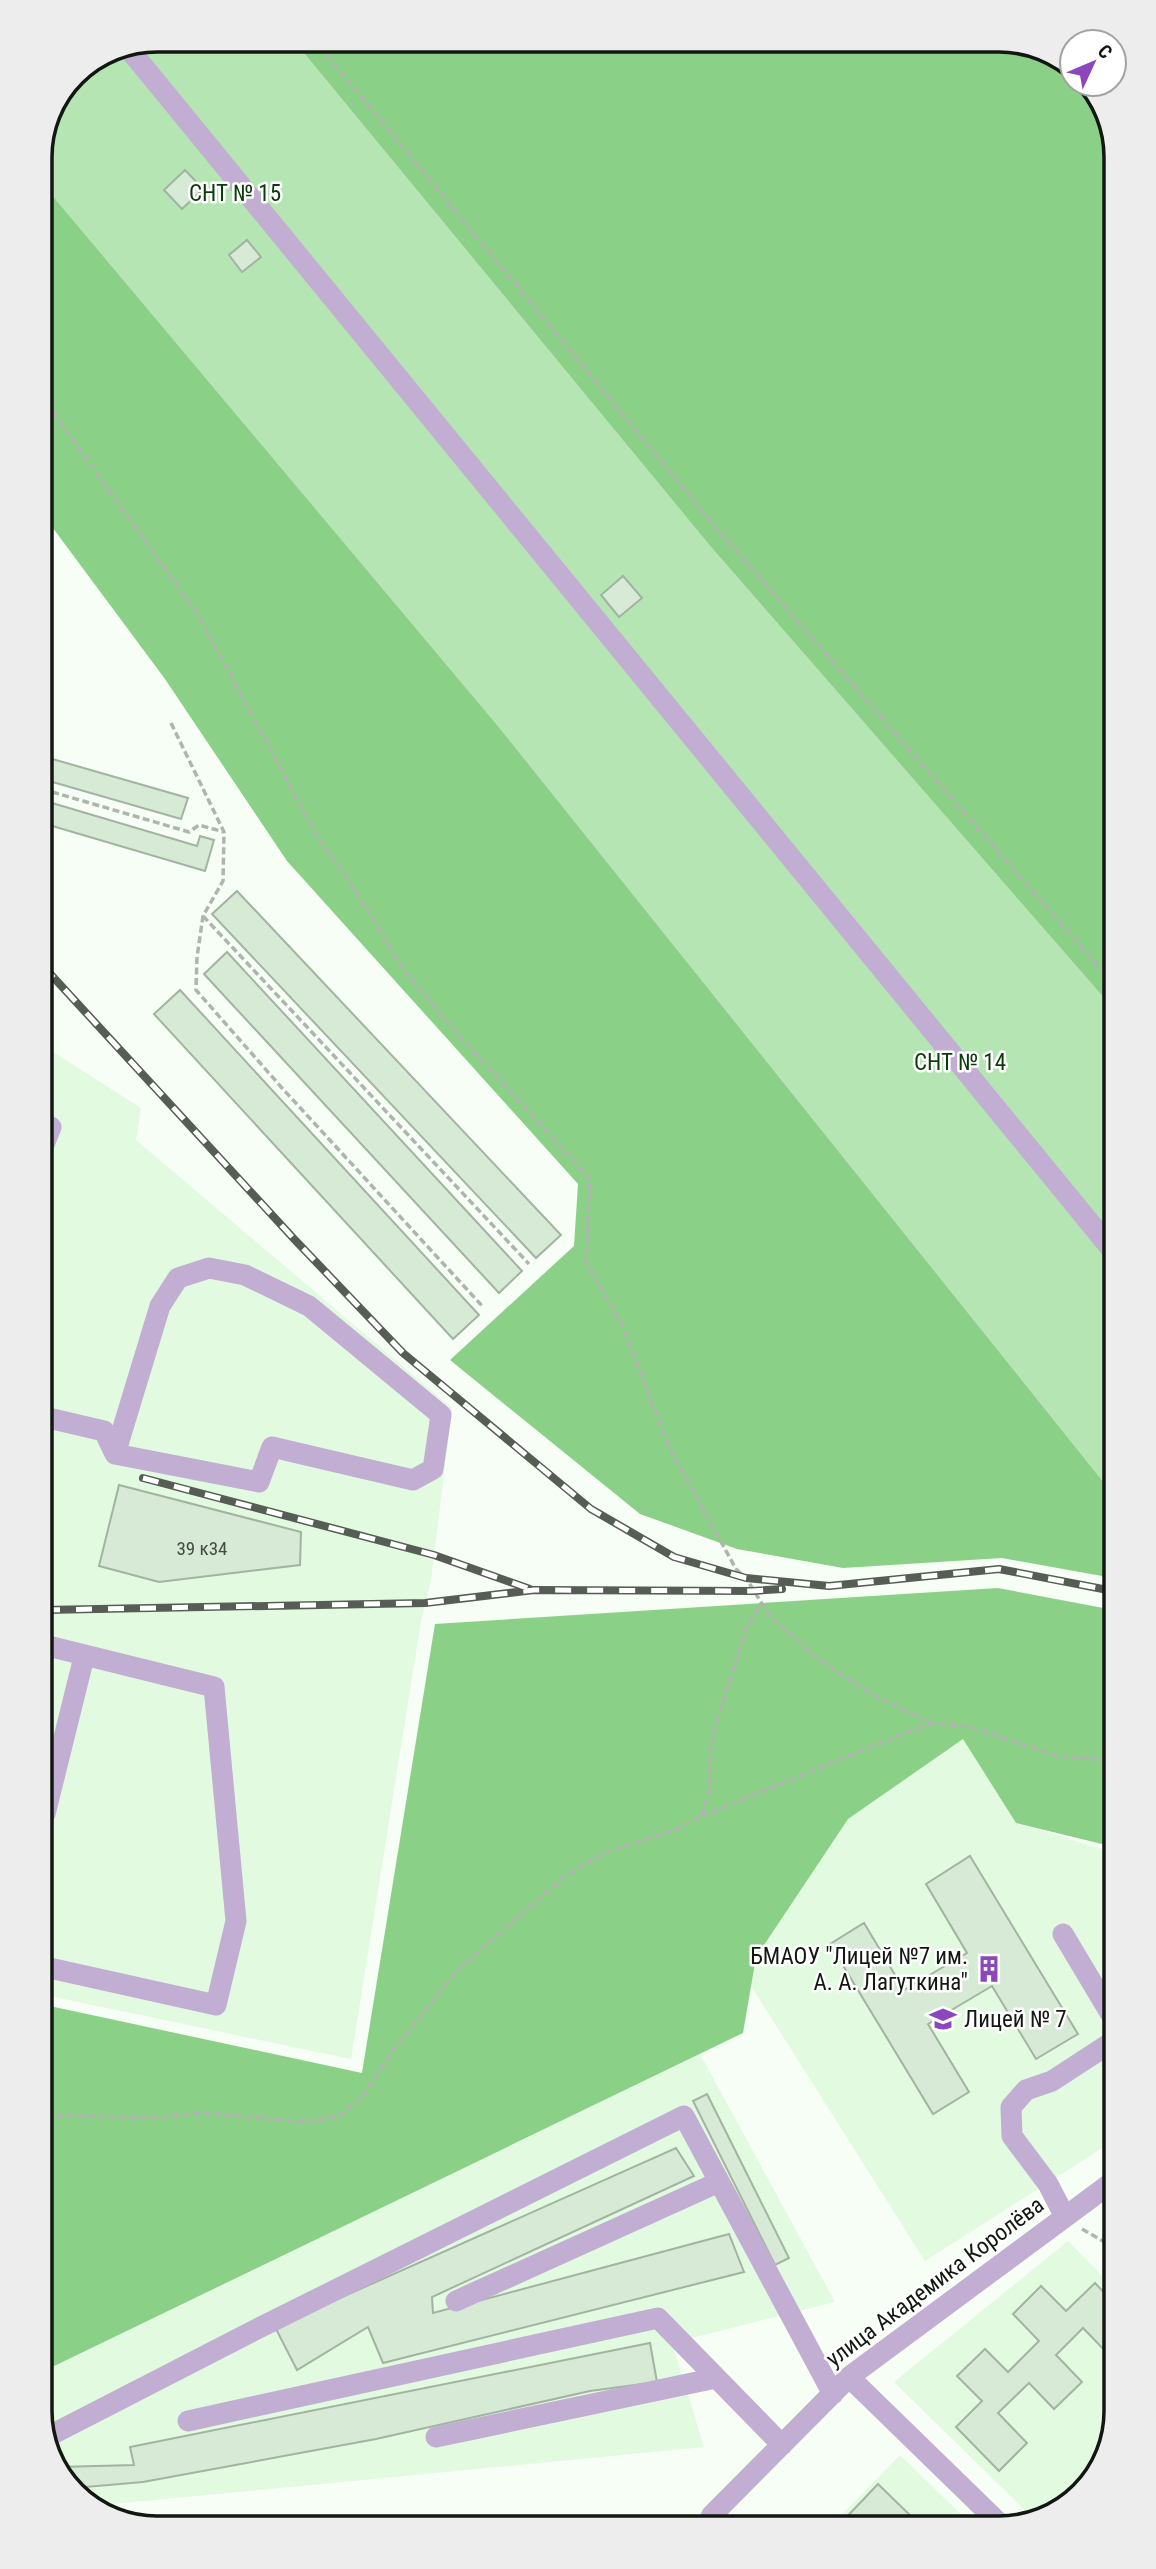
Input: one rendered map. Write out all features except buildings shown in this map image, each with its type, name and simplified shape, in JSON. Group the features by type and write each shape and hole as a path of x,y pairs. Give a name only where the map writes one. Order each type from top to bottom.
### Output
{"street":[{"path":"134,55 1104,1241"},
{"path":"209,1268 246,1275 309,1306 440,1415 433,1469 414,1480 272,1447 260,1482 115,1454 160,1306 178,1278 209,1268"},
{"path":"52,1419 104,1431 115,1454"},
{"path":"52,1648 215,1687 236,1921 216,2006 52,1969"},
{"path":"52,1785 84,1657"},
{"path":"1063,1934 1104,2003"},
{"path":"1070,2221 1048,2184 1012,2136 1010,2107 1026,2090 1052,2081 1104,2047"},
{"path":"55,2433 684,2116 832,2394"},
{"path":"456,2301 719,2182"},
{"name":"улица Академика Королёва","path":"712,2516 849,2377 1070,2221 1104,2190"},
{"path":"188,2421 658,2318 782,2445"},
{"path":"849,2377 992,2516"},
{"path":"436,2437 716,2378"}],"path":[{"path":"324,52 719,531 1104,973"},
{"path":"53,412 200,618 319,840 350,882 403,969 446,1021 590,1179 586,1262 622,1325 669,1447 736,1569 746,1578 769,1615 817,1658 870,1693 930,1723 971,1727 1058,1756 1104,1759"},
{"path":"172,723 224,832 223,881 203,916 197,957 196,990 484,1308"},
{"path":"53,792 189,832 200,825 224,832"},
{"path":"203,916 529,1264"},
{"path":"702,1816 710,1788 710,1755 715,1727 746,1629 761,1603"},
{"path":"52,2115 151,2119 203,2113 306,2122 339,2116 363,2096 393,2050 461,1967 562,1878 603,1853 673,1831 702,1816 930,1723"},
{"path":"1070,2221 1104,2241"}],"shaded area":[{"path":"53,1052 141,1108 136,1140 452,1408 431,1580 421,1621 351,2059 52,1997"},
{"name":"Лицей № 7","path":"964,1739 1016,1823 1102,1849 1104,1853 1104,2147 925,2261 696,1899"},
{"path":"700,2054 835,2302 672,2343 704,2447 110,2504 83,2486 67,2464 58,2445 53,2425 52,2367"},
{"path":"1068,2241 1104,2278 1104,2411 1098,2445 1086,2470 1077,2481 1045,2506 1027,2512 894,2382"},
{"path":"900,2455 963,2516 841,2516"}],"green space":[{"path":"303,52 711,547 1104,998 1104,1483 498,726 53,196 53,151 56,130 63,111 88,79 105,67 144,53"},
{"path":"303,52 1005,53 1032,58 1058,71 1058,98 1085,98 1098,124 1104,158 1104,998 711,547"},
{"path":"53,196 498,726 1104,1483 1104,1576 1002,1558 843,1568 737,1549 640,1514 450,1360 574,1246 578,1184 287,861 165,679 53,528"},
{"path":"998,1588 1104,1608 1104,1845 1016,1823 963,1739 848,1819 756,1957 743,2033 52,2367 52,2007 362,2073 435,1624"}],"railway":[{"path":"53,976 403,1353 591,1509 674,1557 746,1578 829,1586 999,1569 1104,1589"},
{"path":"143,1478 434,1555 530,1589"},
{"path":"52,1610 425,1603 534,1590 782,1589"}],"place":[{"name":"БМАОУ \"Лицей №7 им. А. А. Лагуткина\"","path":"989,1969"},
{"name":"Лицей № 7","path":"943,2019"}],"park label":[{"name":"СНТ № 15","path":"235,193"},
{"name":"СНТ № 14","path":"960,1062"}]}
